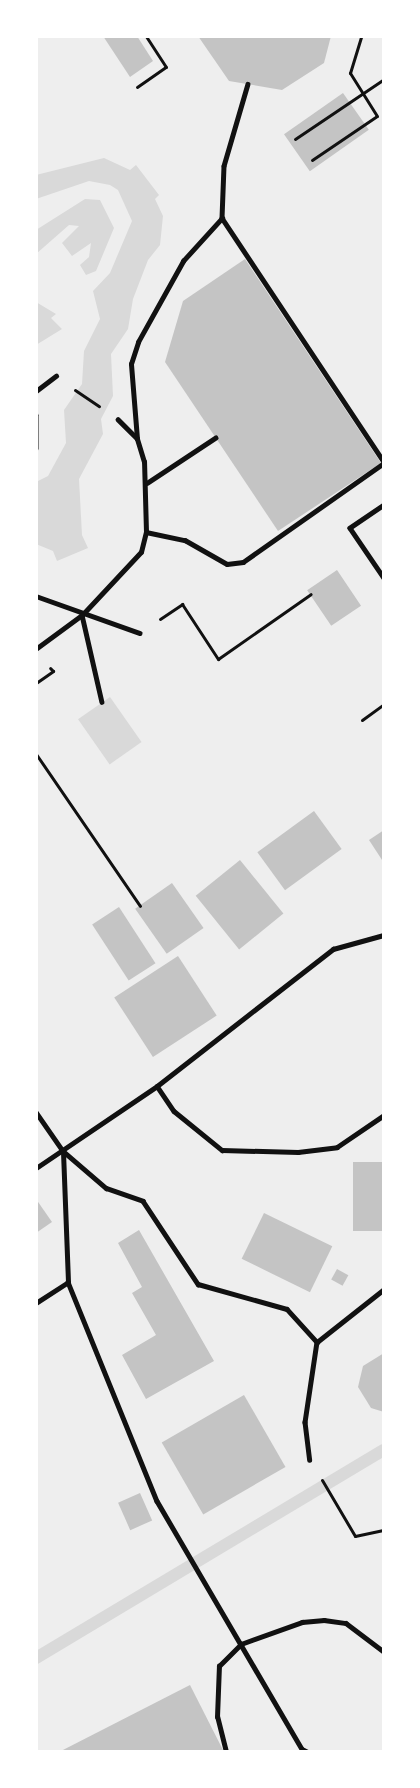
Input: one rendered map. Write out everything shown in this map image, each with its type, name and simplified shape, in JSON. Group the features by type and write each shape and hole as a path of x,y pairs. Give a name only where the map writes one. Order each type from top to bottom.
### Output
{"street":[{"path":"146,532 185,540 226,564 243,562 384,463 222,218 224,166 248,84"},
{"path":"38,648 82,614 141,552 146,532 147,483 137,439 131,364 138,342 183,261 222,218"},
{"path":"36,391 56,376"},
{"path":"36,415 36,448"},
{"path":"118,420 137,439"},
{"path":"147,483 215,438"},
{"path":"384,506 350,528 384,578"},
{"path":"36,596 82,614 140,633"},
{"path":"82,614 102,702"},
{"path":"36,1168 157,1086 333,949 384,935"},
{"path":"157,1086 174,1111 222,1150 298,1152 337,1147 384,1115"},
{"path":"36,1112 63,1151 106,1188 143,1200 198,1284 287,1309 317,1342"},
{"path":"63,1151 68,1282 157,1501 208,1584 302,1749 308,1752"},
{"path":"36,1303 68,1282"},
{"path":"310,1460 305,1422 317,1342 384,1290"},
{"path":"226,1752 217,1717 219,1666 241,1644 302,1622 324,1620 346,1623 383,1652"}],"path":[{"path":"137,87 166,68 146,36"},
{"path":"312,160 377,116 350,73 361,36"},
{"path":"295,139 384,79"},
{"path":"56,376 118,420"},
{"path":"140,633 182,604 218,659 311,594"},
{"path":"362,720 384,704"},
{"path":"36,754 140,906"},
{"path":"310,1460 355,1536 384,1530"}],"shaded area":[{"path":"36,36 384,36 384,1752 36,1752"},
{"path":"104,158 130,170 136,165 159,195 155,199 163,216 160,245 148,260 133,299 128,329 111,354 113,396 101,419 103,434 79,479 82,535 88,548 57,561 53,551 36,544 36,482 48,476 66,443 64,410 82,384 84,351 100,319 93,291 110,273 132,221 118,190 110,185 89,181 36,199 36,175"},
{"path":"85,199 100,200 114,228 96,271 86,275 80,265 89,257 91,243 72,256 62,243 79,226 69,225 36,254 36,230"},
{"path":"36,302 56,314 51,318 62,329 36,345"},
{"path":"110,697 142,742 110,764 78,719"}],"building":[{"path":"103,36 137,36 153,61 130,77"},
{"path":"198,36 331,36 324,63 282,90 229,81"},
{"path":"343,93 369,130 310,171 284,134"},
{"path":"245,259 381,463 278,531 165,362 183,301"},
{"path":"337,570 361,606 331,626 307,590"},
{"path":"314,811 342,849 285,890 257,852"},
{"path":"384,830 384,863 369,840"},
{"path":"240,860 283,914 239,949 196,896"},
{"path":"172,883 204,928 167,954 135,909"},
{"path":"119,907 155,963 129,981 92,924"},
{"path":"178,956 217,1016 153,1057 114,997"},
{"path":"353,1162 384,1162 384,1231 353,1231"},
{"path":"36,1199 52,1222 36,1233"},
{"path":"264,1213 332,1246 310,1292 242,1259"},
{"path":"139,1230 214,1361 146,1399 122,1355 156,1335 132,1293 142,1287 118,1243"},
{"path":"337,1269 348,1275 343,1286 331,1279"},
{"path":"384,1353 384,1412 371,1408 358,1387 363,1366"},
{"path":"244,1395 286,1467 203,1514 162,1442"},
{"path":"140,1493 152,1520 130,1530 118,1503"},
{"path":"190,1685 224,1752 59,1752"}],"waterway":[{"path":"36,1658 384,1450"}]}
